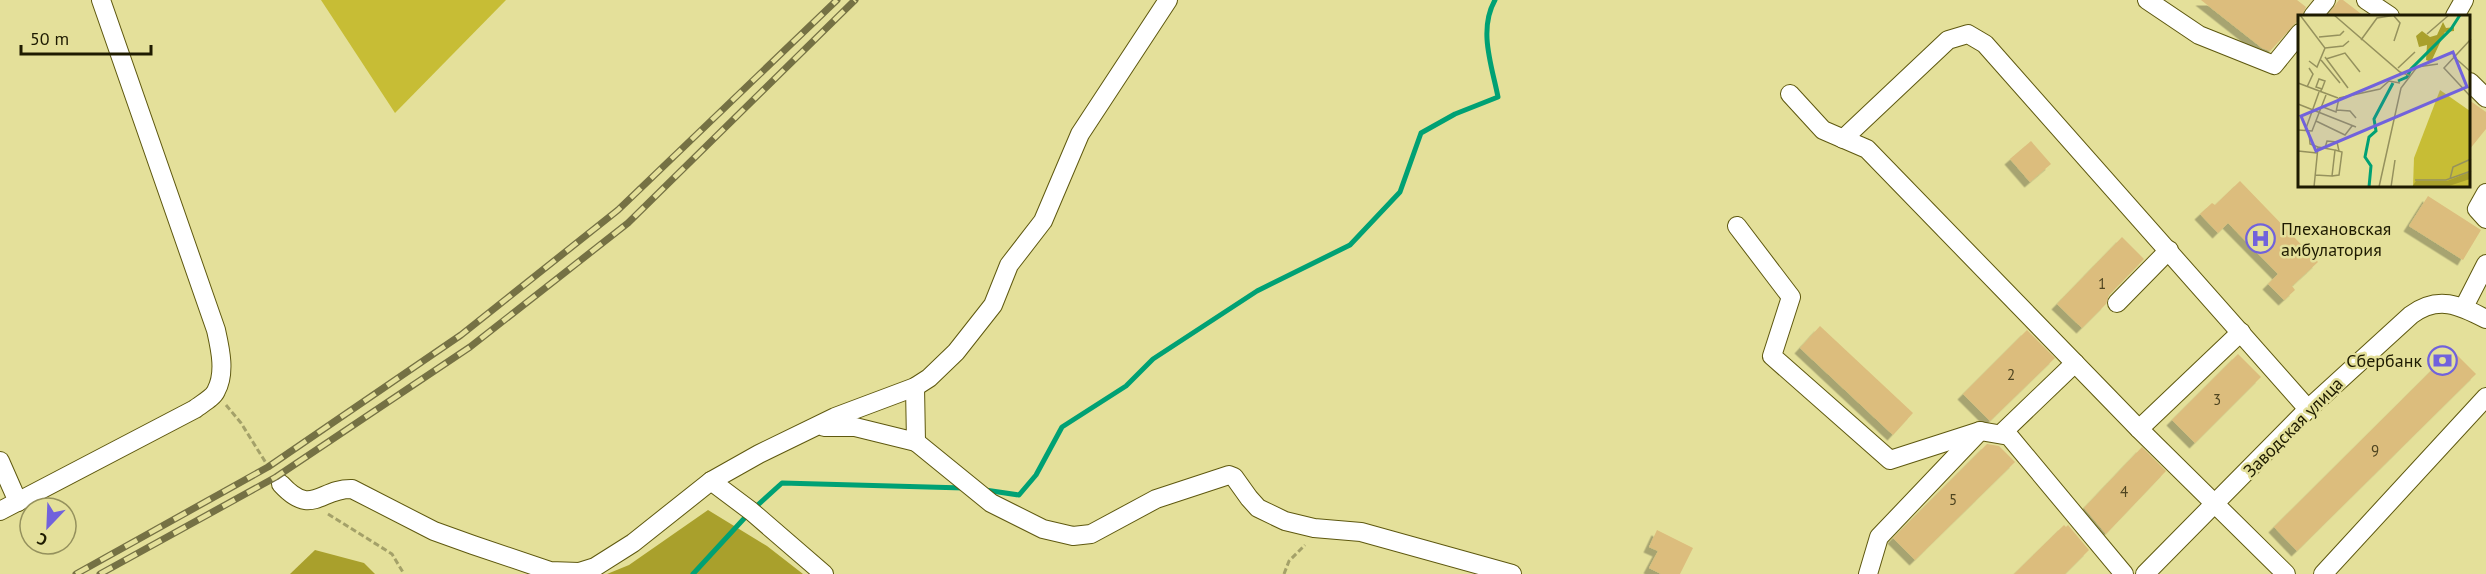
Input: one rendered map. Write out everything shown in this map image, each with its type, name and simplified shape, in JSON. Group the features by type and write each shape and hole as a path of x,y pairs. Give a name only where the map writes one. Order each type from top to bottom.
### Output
{"street":[{"path":"29,496 195,409 216,391 222,361 216,330 101,0"},
{"path":"282,484 292,496 308,501 342,489 352,489 434,531 550,571 579,572 595,567 633,543 711,481 759,454 819,427 835,417 915,387 929,378 956,352 993,305 1009,265 1042,221 1080,134 1168,0"},
{"path":"2147,0 2199,35 2274,65 2298,35"},
{"path":"2314,15 2326,0"},
{"path":"2366,0 2388,15"},
{"path":"2456,15 2464,0"},
{"path":"1843,138 1948,40 1968,34 1985,44 2308,409"},
{"path":"2471,84 2486,98"},
{"path":"1790,94 1823,130 1867,149 2139,429 2286,574"},
{"path":"2486,193 2477,209 2486,219"},
{"path":"1737,226 1791,297 1772,356 1890,459 1980,431 2009,436 2124,574"},
{"path":"2117,303 2169,250"},
{"path":"2464,308 2486,264"},
{"name":"Заводская улица","path":"2145,574 2216,505 2308,409 2416,311 2436,303 2464,308 2486,319"},
{"path":"2139,429 2241,332"},
{"path":"2001,434 2075,363"},
{"path":"915,387 916,442"},
{"path":"2323,574 2486,397"},
{"path":"819,427 855,427 916,442 991,503 1043,529 1057,533 1085,536 1091,534 1156,498 1229,475 1234,477 1258,508 1299,525 1385,538 1512,574"},
{"path":"1868,574 1879,537 1980,431"},
{"path":"0,461 18,502 0,511"},
{"path":"711,481 752,512 824,574"}],"path":[{"path":"216,391 241,423 282,484"},
{"path":"308,501 392,554 404,574"},
{"path":"1284,574 1289,561 1304,546 1329,530"}],"shaded area":[{"path":"321,0 506,0 395,113"},
{"path":"708,510 767,546 803,574 607,574 629,565"},
{"path":"315,550 364,563 375,574 290,574"}],"building":[{"path":"2201,0 2297,0 2306,7 2302,15 2298,15 2298,20 2270,51 2262,48"},
{"path":"2339,0 2343,0 2363,15 2328,15"},
{"path":"2471,101 2486,112 2486,129 2471,148"},
{"path":"2031,141 2051,164 2030,182 2010,159"},
{"path":"2240,181 2318,262 2292,286 2295,290 2284,300 2268,284 2278,274 2228,223 2218,233 2200,214 2212,203 2215,205"},
{"path":"2428,196 2481,230 2463,260 2409,226"},
{"path":"2122,237 2144,259 2109,295 2106,304 2082,328 2057,304"},
{"path":"1820,326 1913,413 1893,435 1800,348"},
{"path":"2027,330 2055,358 1990,421 1963,394"},
{"path":"2452,350 2476,374 2297,551 2274,527"},
{"path":"2238,354 2261,377 2195,443 2172,420"},
{"path":"1987,444 1999,446 2015,462 1915,560 1893,538"},
{"path":"2142,447 2166,471 2106,534 2084,508"},
{"path":"2064,525 2066,527 2068,525 2089,550 2065,574 2014,574"},
{"path":"1657,530 1693,548 1680,574 1661,574 1649,568 1658,551 1649,547"}],"waterway":[{"path":"985,490 1019,495 1036,475 1062,427 1126,386 1153,359 1257,291 1350,245 1400,192 1421,133 1455,114 1498,97 1487,36 1487,23 1495,0"},
{"path":"693,574 751,511 782,483 964,488"}],"railway":[{"path":"76,574 268,467 461,335 618,210 837,0"},
{"path":"100,574 276,477 470,347 628,223 855,0"}],"place":[{"name":"Плехановская амбулатория","path":"2260,238"},
{"name":"Сбербанк","path":"2443,360"}]}
